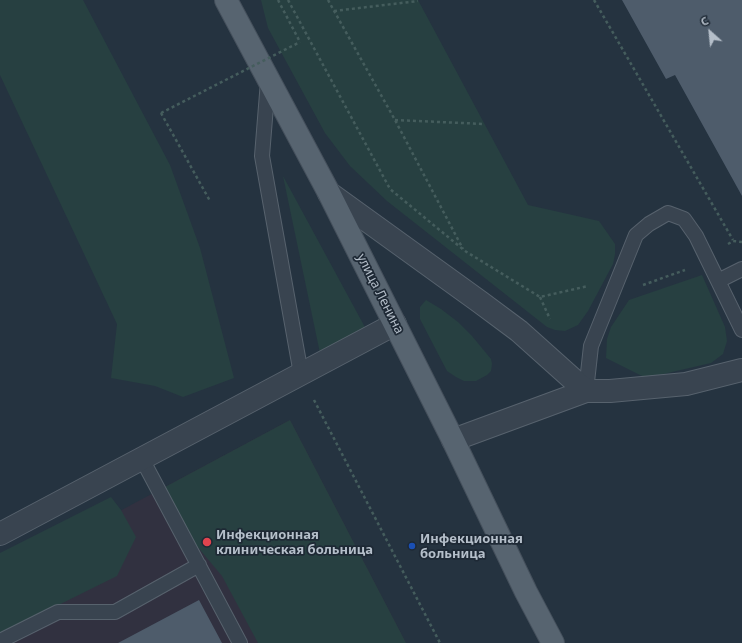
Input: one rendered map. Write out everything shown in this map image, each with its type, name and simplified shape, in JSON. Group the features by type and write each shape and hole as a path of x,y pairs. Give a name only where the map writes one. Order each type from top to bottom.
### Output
{"main road":[{"name":"улица Ленина","path":"226,0 329,193 453,440 526,592 553,643"}],"street":[{"path":"329,193 519,331 586,391"},
{"path":"0,534 395,324"},
{"path":"453,440 586,391 610,391 686,384 742,370"}],"lane":[{"path":"268,79 262,156 301,374"},
{"path":"586,391 591,346 636,235 649,224 668,212 684,219 696,236 742,330"},
{"path":"718,281 742,269"},
{"path":"142,458 240,643"},
{"path":"0,641 58,612 115,612 199,565"}],"path":[{"path":"210,201 161,113 300,42 278,0"},
{"path":"288,0 390,189 465,251 540,297 552,323"},
{"path":"328,0 395,120 465,251"},
{"path":"594,0 733,241 737,245"},
{"path":"334,11 418,1"},
{"path":"395,120 484,124"},
{"path":"540,297 603,283 629,290 708,262 733,241 742,242"},
{"path":"301,374 440,643"}],"shaded area":[{"name":"Инфекционная клиническая больница","path":"290,420 406,643 0,643 0,575"}],"green space":[{"path":"0,0 83,0 170,165 200,248 234,378 183,397 155,386 111,378 117,324 0,75"},
{"path":"261,0 418,0 528,205 599,221 615,244 613,264 588,311 578,325 565,331 547,327 387,201 350,166 325,133 268,28"},
{"path":"283,176 367,331 321,358"},
{"path":"702,275 725,327 727,341 723,354 711,363 646,378 606,358 607,339 611,327 629,300"},
{"path":"426,300 458,322 491,359 491,371 487,375 476,381 464,381 447,371 420,319 420,307"},
{"path":"290,420 406,643 258,643 222,576 196,545 176,509 165,487"},
{"path":"111,497 121,510 136,537 117,576 0,634 0,553"}],"building":[{"path":"622,0 742,0 742,196 675,75 666,79"},
{"path":"199,600 222,643 118,643"}],"place":[{"name":"Инфекционная клиническая больница","path":"207,542"},
{"name":"Инфекционная больница","path":"412,546"}]}
